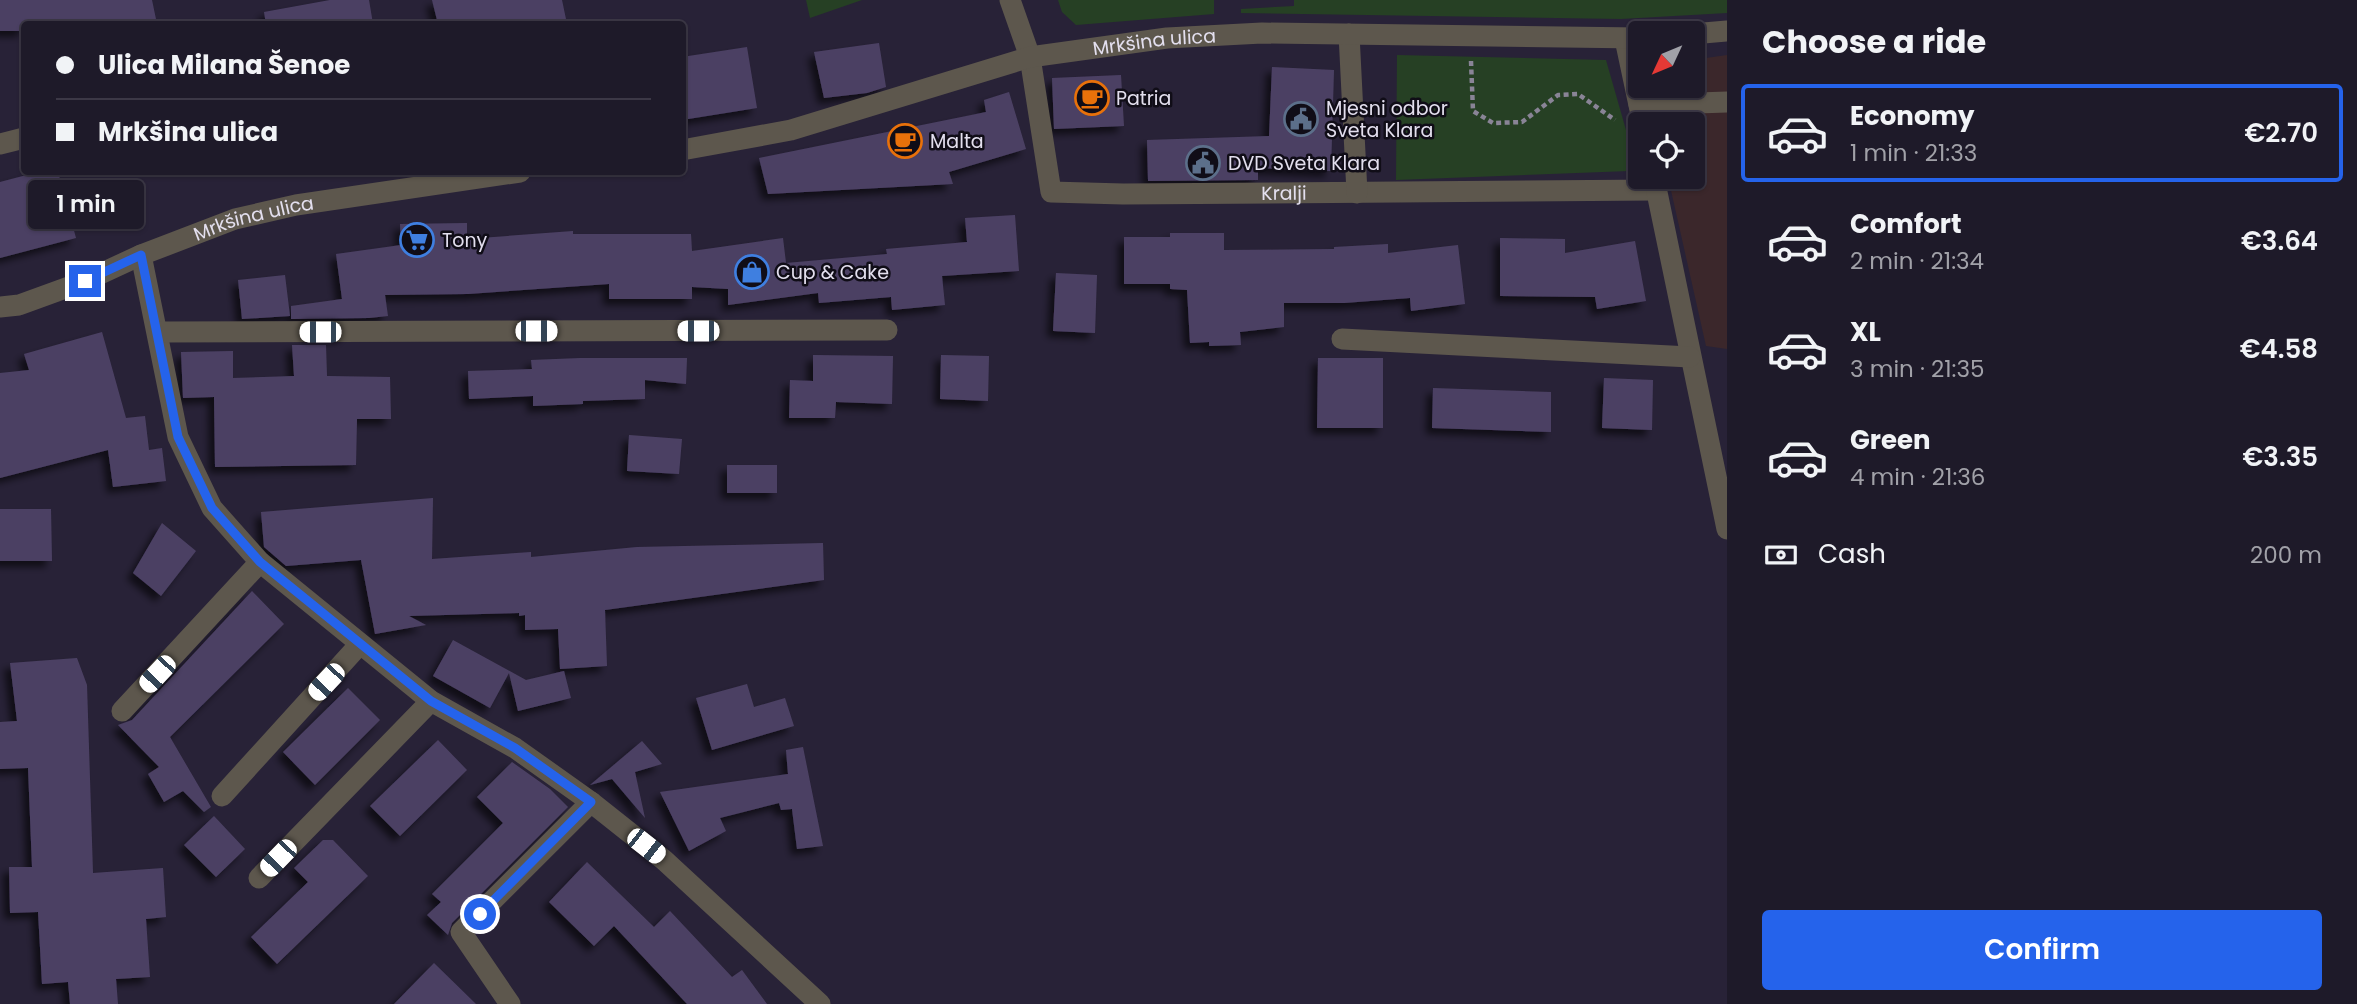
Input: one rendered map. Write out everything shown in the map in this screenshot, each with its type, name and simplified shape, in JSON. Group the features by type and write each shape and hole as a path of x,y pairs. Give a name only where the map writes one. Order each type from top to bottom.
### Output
{"street":[{"path":"1010,0 1030,57"},
{"path":"1705,32 1727,31"},
{"name":"Mrkšina ulica","path":"686,149 791,130 1030,57 1167,38 1262,33 1628,38"},
{"path":"1349,34 1357,192"},
{"name":"Kralji","path":"1030,57 1051,192 1357,192 1628,184"},
{"path":"1670,112 1727,102"},
{"path":"0,144 21,139"},
{"name":"Mrkšina ulica","path":"0,307 19,305 85,281 141,255 235,219 296,205 500,175"},
{"name":"Kralji","path":"1656,189 1727,528"},
{"path":"141,255 178,437 212,508 260,562 431,701 515,748 591,802 664,860 820,1004"},
{"path":"158,332 887,330"},
{"path":"1342,339 1690,357"},
{"path":"122,711 260,562"},
{"path":"222,796 360,645"},
{"path":"259,878 431,701"},
{"path":"510,1004 461,932 591,802"}],"path":[{"path":"1471,53 1473,111 1493,123 1522,122 1558,95 1578,94 1618,122 1628,123"}],"shaded area":[{"path":"1727,55 1727,349 1706,346 1671,189 1705,189 1705,112 1653,112 1650,98 1705,98 1705,58"}],"green space":[{"path":"806,0 862,0 810,18"},
{"path":"1058,0 1214,0 1214,14 1076,25 1062,12"},
{"path":"1294,0 1727,0 1727,13 1621,19 1241,13 1241,9 1294,6"},
{"path":"1397,55 1606,60 1628,137 1628,171 1396,180"}],"building":[{"path":"0,0 152,0 156,21 21,21 21,31 0,31"},
{"path":"330,0 369,0 372,21 266,21 264,12"},
{"path":"432,0 562,0 566,21 437,21"},
{"path":"879,43 886,87 867,93 824,98 814,52"},
{"path":"747,47 757,108 686,119 686,56"},
{"path":"1272,67 1334,70 1331,171 1258,168 1258,180 1148,181 1147,140 1269,136"},
{"path":"1121,75 1124,126 1054,129 1052,78"},
{"path":"1009,92 1026,149 949,172 953,184 768,194 759,158 986,112 984,100"},
{"path":"27,175 59,175 76,238 0,258 0,182"},
{"path":"1015,215 1019,271 942,276 945,305 892,310 891,297 819,303 818,293 728,305 728,289 692,287 692,299 609,299 609,284 468,294 385,295 388,316 291,319 291,306 342,299 336,254 401,245 400,224 467,223 467,239 573,231 573,234 691,234 692,251 783,238 786,263 887,254 886,249 967,242 965,218"},
{"path":"1170,233 1224,233 1224,250 1334,249 1388,244 1388,253 1458,245 1465,304 1411,311 1410,298 1344,303 1284,303 1284,327 1240,332 1241,345 1209,346 1209,342 1190,343 1187,290 1170,289 1170,284 1124,284 1124,237 1170,237"},
{"path":"1500,238 1565,239 1565,253 1635,241 1646,301 1597,309 1595,297 1500,296"},
{"path":"1056,273 1097,275 1095,333 1053,331"},
{"path":"285,275 290,316 242,319 238,280"},
{"path":"102,332 126,418 145,416 149,450 162,448 166,481 113,487 108,450 0,478 0,373 29,370 24,354"},
{"path":"292,345 326,345 327,376 390,377 391,419 357,419 356,465 215,467 214,397 183,398 181,352 233,351 233,378 294,376"},
{"path":"813,355 893,356 892,404 836,402 835,418 789,418 790,380 813,381"},
{"path":"941,355 989,356 988,401 940,399"},
{"path":"687,358 686,384 645,380 645,399 583,401 583,404 533,406 533,396 469,399 468,371 532,369 531,360"},
{"path":"1318,358 1383,358 1383,428 1317,428"},
{"path":"1604,378 1653,380 1652,430 1602,428"},
{"path":"1433,388 1551,392 1551,432 1432,428"},
{"path":"629,435 682,439 679,474 627,471"},
{"path":"727,465 777,465 777,493 727,493"},
{"path":"433,498 432,559 531,552 531,557 637,547 823,543 824,580 605,610 607,666 560,669 558,629 525,630 525,615 519,616 519,613 409,616 426,625 375,634 361,560 286,566 264,547 261,512"},
{"path":"0,509 51,509 52,561 0,561"},
{"path":"162,523 196,551 161,596 133,573"},
{"path":"252,591 284,624 170,737 211,807 204,812 183,791 164,802 148,774 159,767 118,725 132,720"},
{"path":"453,640 526,680 564,671 571,698 518,711 509,673 490,708 433,676"},
{"path":"77,658 87,685 93,873 163,868 166,917 146,919 150,977 116,979 118,1004 70,1004 68,982 42,984 38,912 10,913 9,867 32,867 28,768 0,769 0,722 17,721 10,663"},
{"path":"747,684 754,707 785,698 794,726 712,750 696,698"},
{"path":"348,688 380,720 315,785 283,752"},
{"path":"438,740 467,770 400,836 370,806"},
{"path":"642,741 662,764 635,772 645,818 612,779 590,785"},
{"path":"803,747 823,846 797,849 792,809 781,810 779,803 720,818 726,831 689,851 660,792 788,774 786,750"},
{"path":"512,762 550,789 568,807 452,923 448,935 427,915 441,902 432,894 503,823 477,797"},
{"path":"214,816 245,849 216,877 184,845"},
{"path":"323,840 333,840 368,876 277,964 251,937 308,882 294,868"},
{"path":"587,862 654,927 670,911 732,977 742,970 767,1004 687,1004 614,926 594,946 549,902"},
{"path":"434,963 476,1004 394,1004"}],"place":[{"name":"Patria","path":"1092,98"},
{"name":"Mjesni odbor Sveta Klara","path":"1301,119"},
{"name":"Malta","path":"905,141"},
{"name":"DVD Sveta Klara","path":"1203,163"},
{"name":"Tony","path":"417,240"},
{"name":"Cup & Cake","path":"752,272"}],"route":[{"path":"85,281 141,255 178,437 212,508 260,562 431,701 515,748 591,802 480,914"}]}
